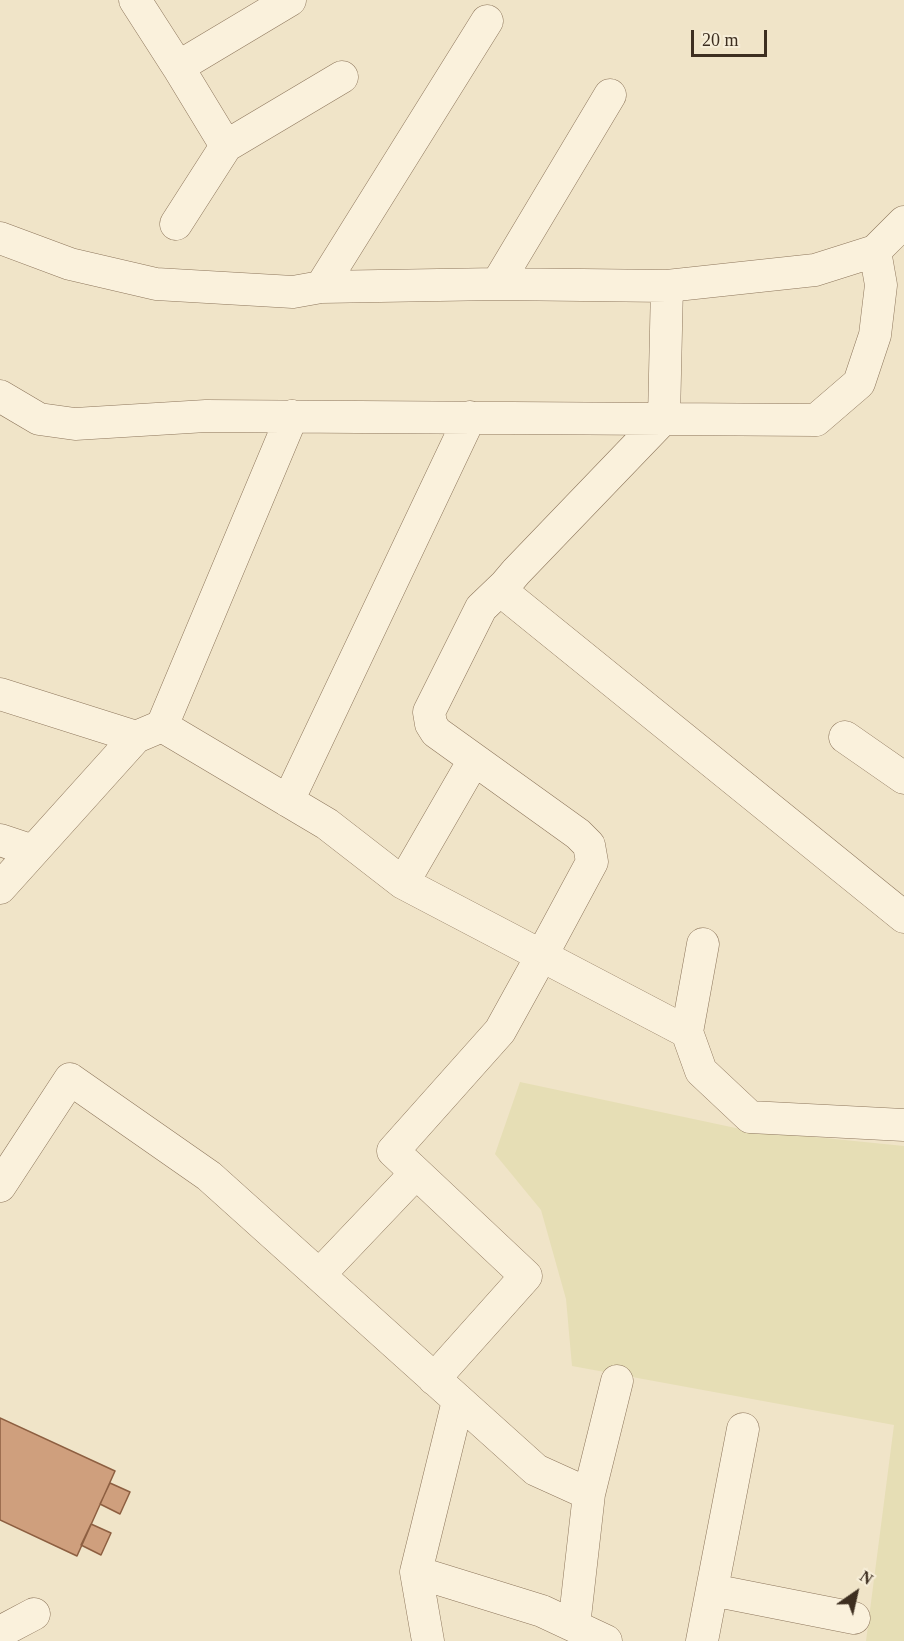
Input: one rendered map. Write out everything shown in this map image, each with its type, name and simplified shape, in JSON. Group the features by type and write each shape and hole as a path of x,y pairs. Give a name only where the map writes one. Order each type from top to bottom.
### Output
{"street":[{"path":"135,0 226,146"},
{"path":"178,67 290,0"},
{"path":"321,287 487,21"},
{"path":"177,224 226,146 342,77"},
{"path":"497,284 610,95"},
{"path":"0,238 70,264 156,284 293,292 321,287 497,284 667,286 815,270 875,250 904,222"},
{"path":"0,396 39,419 75,424 206,416 816,420 859,383 875,335 881,285 875,250"},
{"path":"434,1379 526,1276 393,1151 500,1030 592,862 589,845 578,834 436,732 429,712 481,608 506,585 664,418 667,286"},
{"path":"0,888 149,731 292,416"},
{"path":"288,801 470,417"},
{"path":"506,585 510,598 904,917"},
{"path":"0,694 149,731 288,801 327,824 403,883 687,1032"},
{"path":"845,737 904,778"},
{"path":"403,883 474,760"},
{"path":"0,840 33,851"},
{"path":"703,944 687,1032 701,1071 750,1117 904,1125"},
{"path":"0,1186 70,1079 209,1176 536,1470 588,1494"},
{"path":"319,1275 416,1173"},
{"path":"574,1626 588,1494 616,1381"},
{"path":"428,1641 416,1572 458,1401"},
{"path":"702,1641 743,1429"},
{"path":"416,1572 542,1611 606,1641"},
{"path":"712,1590 854,1618"},
{"path":"0,1632 34,1614"}],"shaded area":[{"path":"520,1082 745,1130 904,1146 904,1641 866,1641 894,1425 572,1366 566,1299 541,1210 495,1154"}],"building":[{"path":"0,1418 115,1471 77,1556 0,1520"},
{"path":"110,1483 130,1492 120,1514 100,1504"},
{"path":"91,1524 111,1533 101,1555 81,1545"}]}
